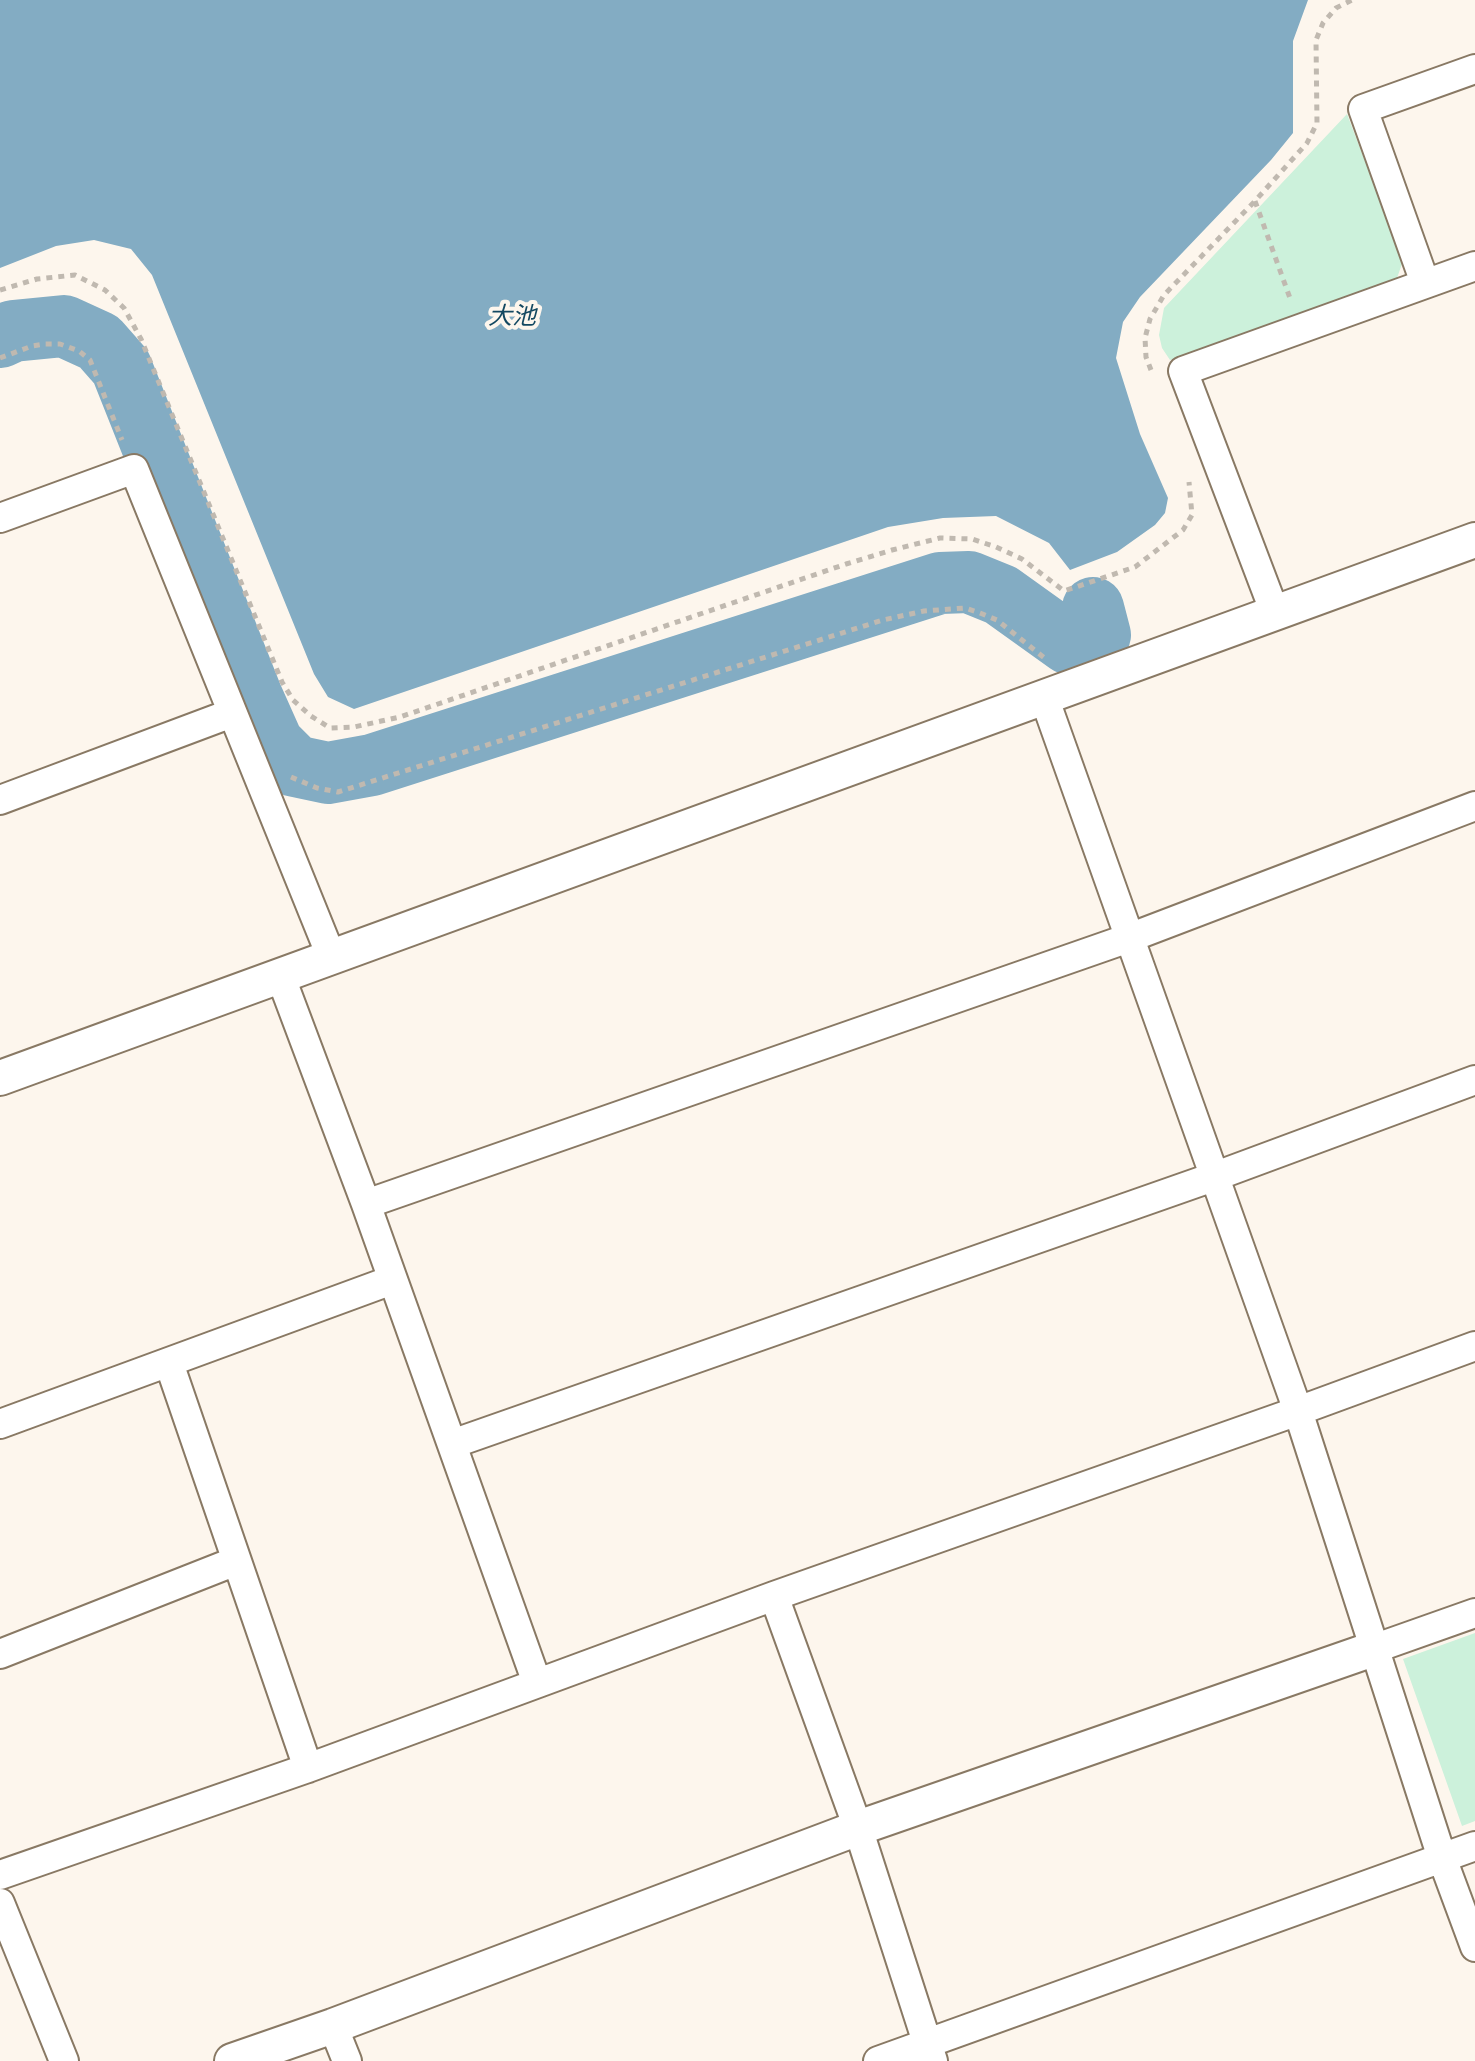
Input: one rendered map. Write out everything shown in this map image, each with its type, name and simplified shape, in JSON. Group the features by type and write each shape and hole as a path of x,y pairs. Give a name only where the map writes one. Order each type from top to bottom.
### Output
{"street":[{"path":"1425,283 1363,109 1475,69"},
{"path":"1275,613 1183,371 1475,266"},
{"path":"0,518 134,469 331,956"},
{"path":"0,1078 1475,540"},
{"path":"1044,697 1298,1411 1442,1858 1475,1947"},
{"path":"0,800 232,713"},
{"path":"366,1204 1129,938 1475,806"},
{"path":"280,975 366,1204 537,1683"},
{"path":"452,1444 1216,1176 1475,1080"},
{"path":"0,1424 392,1280"},
{"path":"0,1875 308,1768 774,1596 1475,1346"},
{"path":"169,1363 308,1768"},
{"path":"0,1654 236,1561"},
{"path":"774,1596 858,1828 930,2052"},
{"path":"232,2061 333,2026 858,1828 1475,1613"},
{"path":"878,2061 930,2052 1475,1846"},
{"path":"0,1903 64,2061"},
{"path":"333,2026 347,2061"}],"path":[{"path":"1151,371 1146,357 1145,338 1150,319 1164,295 1307,143 1317,123 1316,40 1323,23 1336,8 1352,0"},
{"path":"1255,201 1301,328"},
{"path":"0,290 37,279 75,275 105,290 124,308 141,339 282,682 293,700 330,728 354,727 400,717 846,564 940,538 972,539 996,547 1022,559 1064,591 1122,574 1183,530 1192,515 1192,494 1186,470"},
{"path":"0,358 32,346 60,344 79,351 90,360 134,469"},
{"path":"257,774 274,769 317,788 338,792 883,620 947,608 965,608 1007,627 1078,685"}],"green space":[{"path":"1347,114 1403,261 1397,278 1170,360 1162,348 1159,335 1164,308"},
{"path":"1475,1633 1475,1821 1462,1826 1403,1659"}],"water":[{"name":"大池","path":"0,0 1308,0 1293,41 1293,133 1140,297 1123,322 1116,358 1140,434 1168,498 1165,513 1155,525 1117,552 1070,570 1049,543 996,516 943,518 888,527 354,709 328,697 314,674 152,275 131,249 94,240 56,246 0,268"}],"waterway":[{"path":"0,337 13,331 64,326 99,342 121,367 252,697 273,744 295,766 328,773 372,765 940,583 969,582 1001,595 1068,643 1100,635 1093,608"}]}
